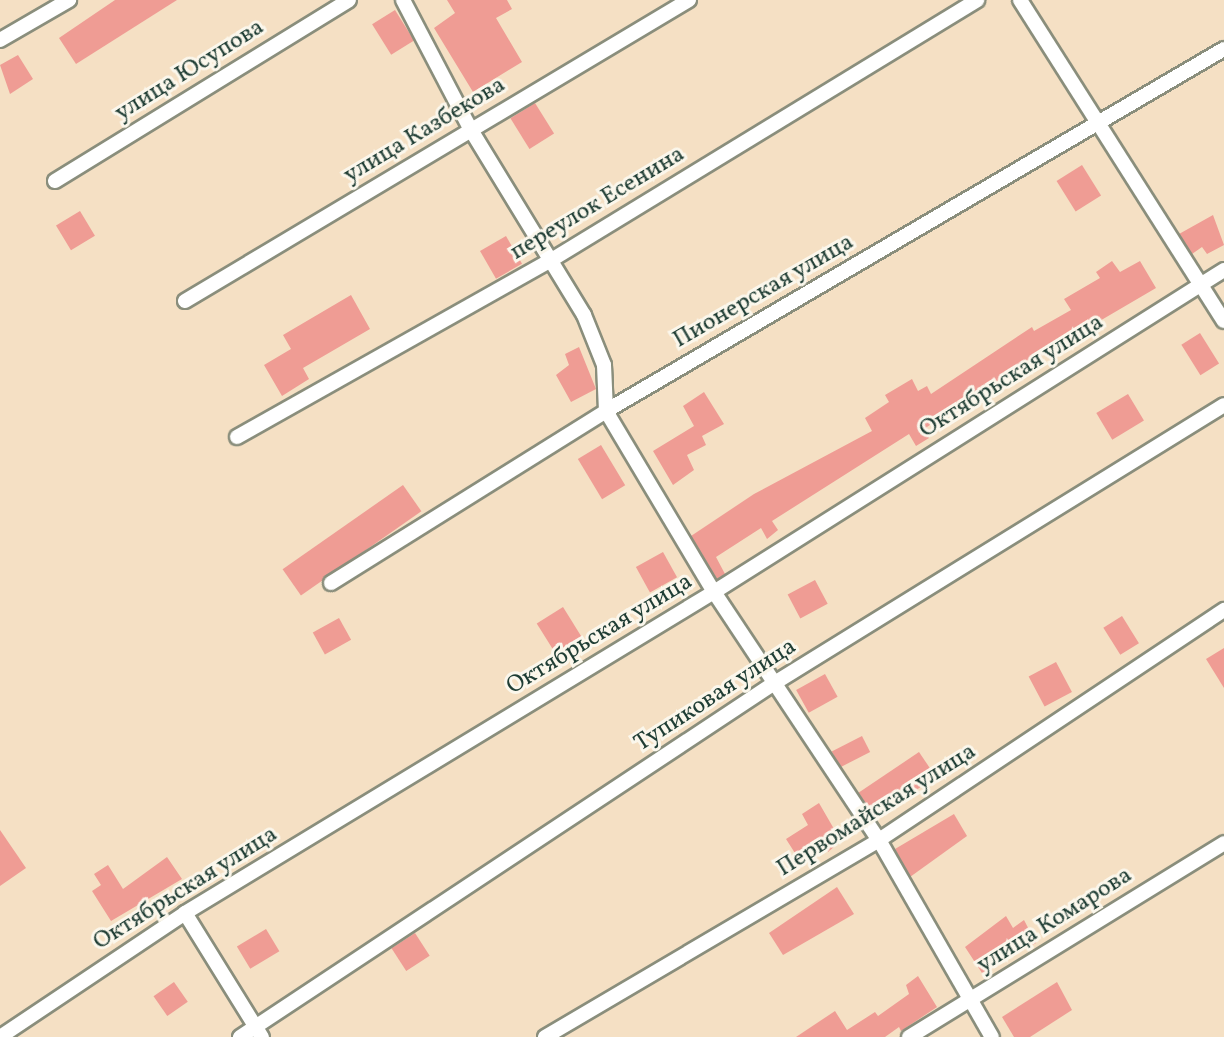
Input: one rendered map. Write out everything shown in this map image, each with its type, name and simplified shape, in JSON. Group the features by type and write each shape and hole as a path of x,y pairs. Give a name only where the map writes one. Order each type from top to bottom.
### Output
{"street":[{"path":"0,40 69,0"},
{"name":"улица Юсупова","path":"55,181 349,0"},
{"path":"403,0 471,130 553,259 604,365 606,411 714,592 773,684 879,840 992,1037"},
{"name":"улица Казбекова","path":"185,301 689,0"},
{"name":"переулок Есенина","path":"237,437 553,259 976,0"},
{"path":"1020,0 1224,321"},
{"name":"Пионерская улица","path":"331,583 606,411 1224,49"},
{"name":"Октябрьская улица","path":"0,1037 185,913 714,592 1224,270"},
{"name":"Тупиковая улица","path":"240,1037 259,1032 773,684 1224,405"},
{"name":"Первомайская улица","path":"544,1037 879,840 1224,610"},
{"name":"улица Комарова","path":"909,1037 1224,843"},
{"path":"185,913 259,1032"}],"building":[{"path":"115,0 177,0 76,64 59,38"},
{"path":"447,0 507,0 512,9 496,18 522,62 473,92 434,28 455,13"},
{"path":"395,10 414,41 391,55 372,24"},
{"path":"18,55 33,79 10,94 0,65"},
{"path":"535,103 554,134 529,149 510,118"},
{"path":"1082,165 1101,196 1076,211 1057,181"},
{"path":"80,211 95,236 71,250 56,225"},
{"path":"1213,215 1224,245 1207,254 1202,247 1192,254 1179,234"},
{"path":"506,236 522,264 496,279 480,251"},
{"path":"1112,261 1120,272 1140,261 1156,288 977,393 924,429 929,438 916,446 909,434 772,521 778,530 767,539 761,528 716,557 725,574 717,579 691,536 754,494 872,431 865,418 889,402 885,395 912,379 918,391 927,386 931,394 1032,327 1034,331 1071,310 1064,299 1100,278 1096,272"},
{"path":"351,295 370,329 303,368 309,379 282,396 264,365 291,349 283,335"},
{"path":"1200,333 1219,364 1200,375 1181,345"},
{"path":"579,347 596,389 571,402 556,375 569,365 565,354"},
{"path":"704,392 724,424 702,436 706,445 687,455 694,470 673,485 653,451 694,426 683,406"},
{"path":"1128,394 1144,421 1112,440 1096,413"},
{"path":"601,445 625,485 602,499 578,459"},
{"path":"403,485 421,511 301,596 283,569"},
{"path":"663,552 677,577 650,592 636,567"},
{"path":"815,580 828,604 800,618 788,595"},
{"path":"563,607 584,641 558,657 537,623"},
{"path":"1122,616 1139,643 1120,655 1103,628"},
{"path":"339,618 351,640 325,654 313,633"},
{"path":"1224,648 1224,688 1206,659"},
{"path":"1056,662 1072,692 1045,707 1029,677"},
{"path":"825,674 838,697 809,713 796,690"},
{"path":"862,736 870,752 840,767 832,751"},
{"path":"919,752 936,777 875,818 858,793"},
{"path":"819,803 841,841 828,852 825,846 800,861 786,839 808,825 802,814"},
{"path":"954,814 967,836 910,877 895,849"},
{"path":"0,830 26,868 0,886"},
{"path":"167,857 182,879 111,921 92,891 101,885 94,874 108,865 123,889"},
{"path":"837,887 854,914 783,955 769,933"},
{"path":"1006,916 1013,928 1024,920 1036,943 982,973 965,947"},
{"path":"266,929 279,951 250,969 237,947"},
{"path":"415,933 430,956 406,971 392,948"},
{"path":"918,976 937,1007 901,1031 899,1027 885,1037 796,1037 835,1011 847,1030 875,1012 878,1016 909,994 906,985"},
{"path":"174,982 188,1002 167,1016 154,996"},
{"path":"1057,982 1072,1010 1030,1037 1014,1037 1002,1017"}]}
